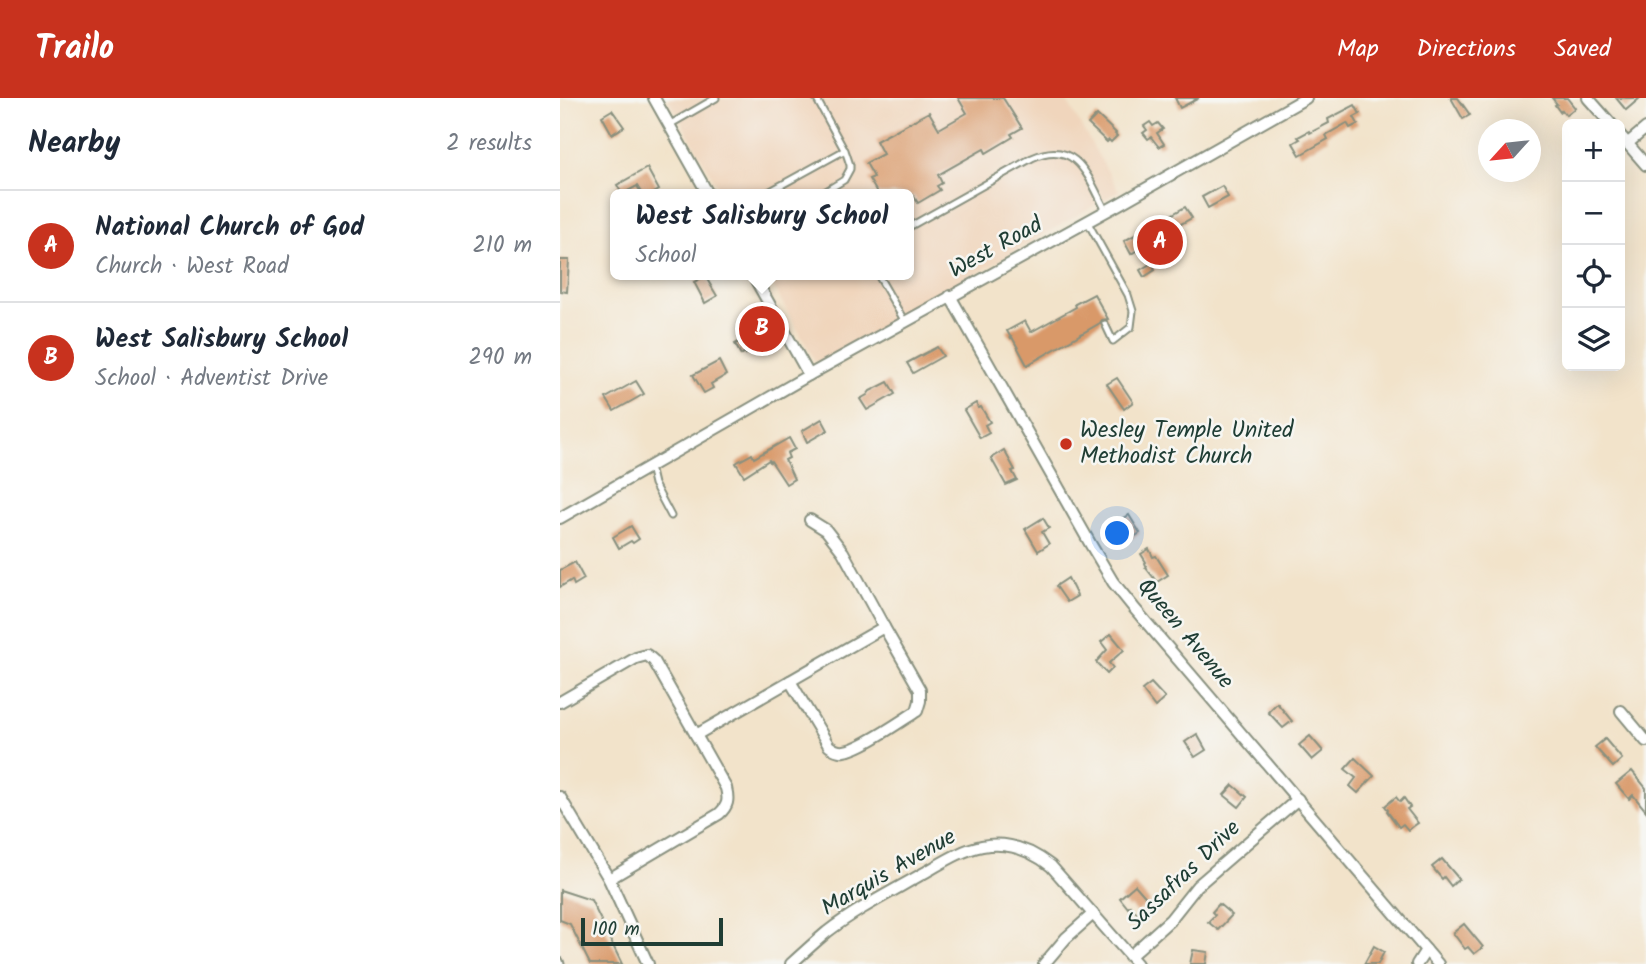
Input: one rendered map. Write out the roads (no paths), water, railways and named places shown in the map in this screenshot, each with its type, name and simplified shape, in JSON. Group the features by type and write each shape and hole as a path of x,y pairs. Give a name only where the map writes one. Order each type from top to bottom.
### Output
{"street":[{"path":"653,98 705,189"},
{"name":"West Road","path":"560,517 1306,98"},
{"path":"1588,98 1607,119"},
{"path":"1625,138 1646,128"},
{"path":"1625,141 1646,165"},
{"path":"756,280 809,375"},
{"name":"Queen Avenue","path":"950,296 1114,582 1438,964"},
{"path":"790,681 822,737 836,751 856,747 917,711 920,701 920,690 843,552 826,530 810,520"},
{"path":"696,734 884,627"},
{"path":"560,702 636,658 647,655 654,662 726,788 729,799 719,814 609,879"},
{"path":"1621,711 1646,741"},
{"path":"560,797 609,879 648,964"},
{"name":"Sassafras Drive","path":"1133,960 1197,886 1298,799"},
{"name":"Marquis Avenue","path":"791,964 826,933 871,903 953,856 972,848 1004,845 1034,854 1059,874 1133,960"},
{"path":"1044,964 1066,938 1093,914"},
{"path":"1418,964 1426,950"}],"lane":[{"path":"668,125 716,98"},
{"path":"816,98 845,150 850,165 847,175 830,189"},
{"path":"774,189 845,150"},
{"path":"914,224 1032,158 1052,152 1066,154 1077,161 1106,211"},
{"path":"1087,221 1128,295 1133,311 1131,327 1113,341 1105,324"},
{"path":"881,280 905,322"},
{"path":"650,467 654,484 671,516"}],"place":[{"name":"National Church of God","path":"1160,242"},
{"name":"West Salisbury School","path":"762,329"},
{"name":"Wesley Temple United Methodist Church","path":"1066,444"}]}
